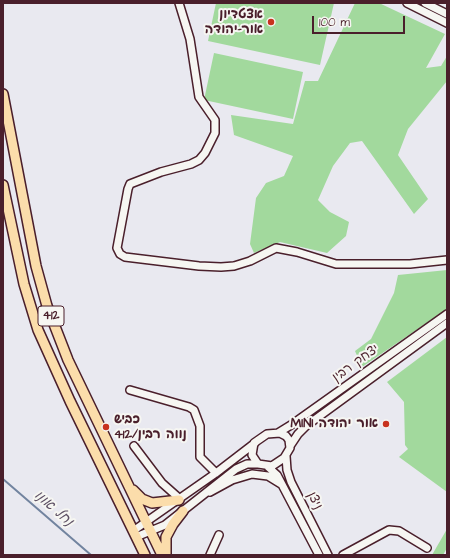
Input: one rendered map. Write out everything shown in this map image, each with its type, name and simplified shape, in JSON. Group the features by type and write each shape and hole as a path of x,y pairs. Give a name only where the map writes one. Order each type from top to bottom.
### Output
{"main road":[{"name":"412","path":"3,94 36,266 45,300 68,360 162,555"},
{"name":"412","path":"3,185 24,284 38,330 70,401 144,555"},
{"path":"127,485 142,499 152,503 179,499"},
{"path":"166,555 166,537 173,524 183,511"}],"street":[{"path":"179,3 190,39 199,97 215,120 215,133 199,160 130,184 117,248 120,254 125,257 199,266 220,267 234,266 250,261 276,248 297,252 336,264 410,264 447,260"},
{"path":"407,3 447,23"},
{"path":"425,3 447,14"},
{"name":"יצחק רבין","path":"278,433 292,425 447,314"},
{"name":"יצחק רבין","path":"290,446 298,434 306,426 447,323"},
{"path":"130,390 189,407 194,410 197,414 200,426 198,448 200,457 216,473"},
{"path":"278,433 286,436 289,440 290,446 286,456 277,464 267,466 258,464 239,467 165,525 151,532 134,534 146,522 216,473 267,434 278,433"},
{"path":"255,442 252,446 252,455 258,464"},
{"path":"134,446 162,483 179,499"},
{"name":"ניצן","path":"286,456 287,470 291,482 328,555"},
{"name":"ניצן","path":"267,466 274,471 283,486 319,555"},
{"path":"195,500 232,480 247,475 258,474 268,476 283,486"},
{"path":"344,555 388,530 399,531 427,548"},
{"path":"210,555 219,535"}],"green space":[{"name":"אצטדיון אור-יהודה","path":"216,3 334,3 320,65 208,41"},
{"path":"355,3 379,3 445,34 426,68 441,66 447,56 447,81 408,129 398,155 428,199 414,214 362,141 350,143 333,166 318,200 330,212 349,222 346,236 327,253 280,242 254,253 250,244 256,198 266,183 284,176 293,156 234,135 231,115 293,124 305,81 318,81"},
{"path":"214,53 303,72 293,119 204,100"},
{"path":"447,270 447,309 362,367 355,351 371,339 394,293 398,275"},
{"path":"447,337 447,492 399,457 408,449 405,445 404,402 387,382"},
{"path":"447,529 447,548 443,555 432,555"}],"waterway":[{"name":"נחל אונו","path":"3,479 91,555"}],"place":[{"name":"אצטדיון אור-יהודה","path":"271,22"},
{"name":"MINI אור יהודה","path":"386,424"},
{"name":"כביש 412/נווה רבין","path":"106,427"}]}
